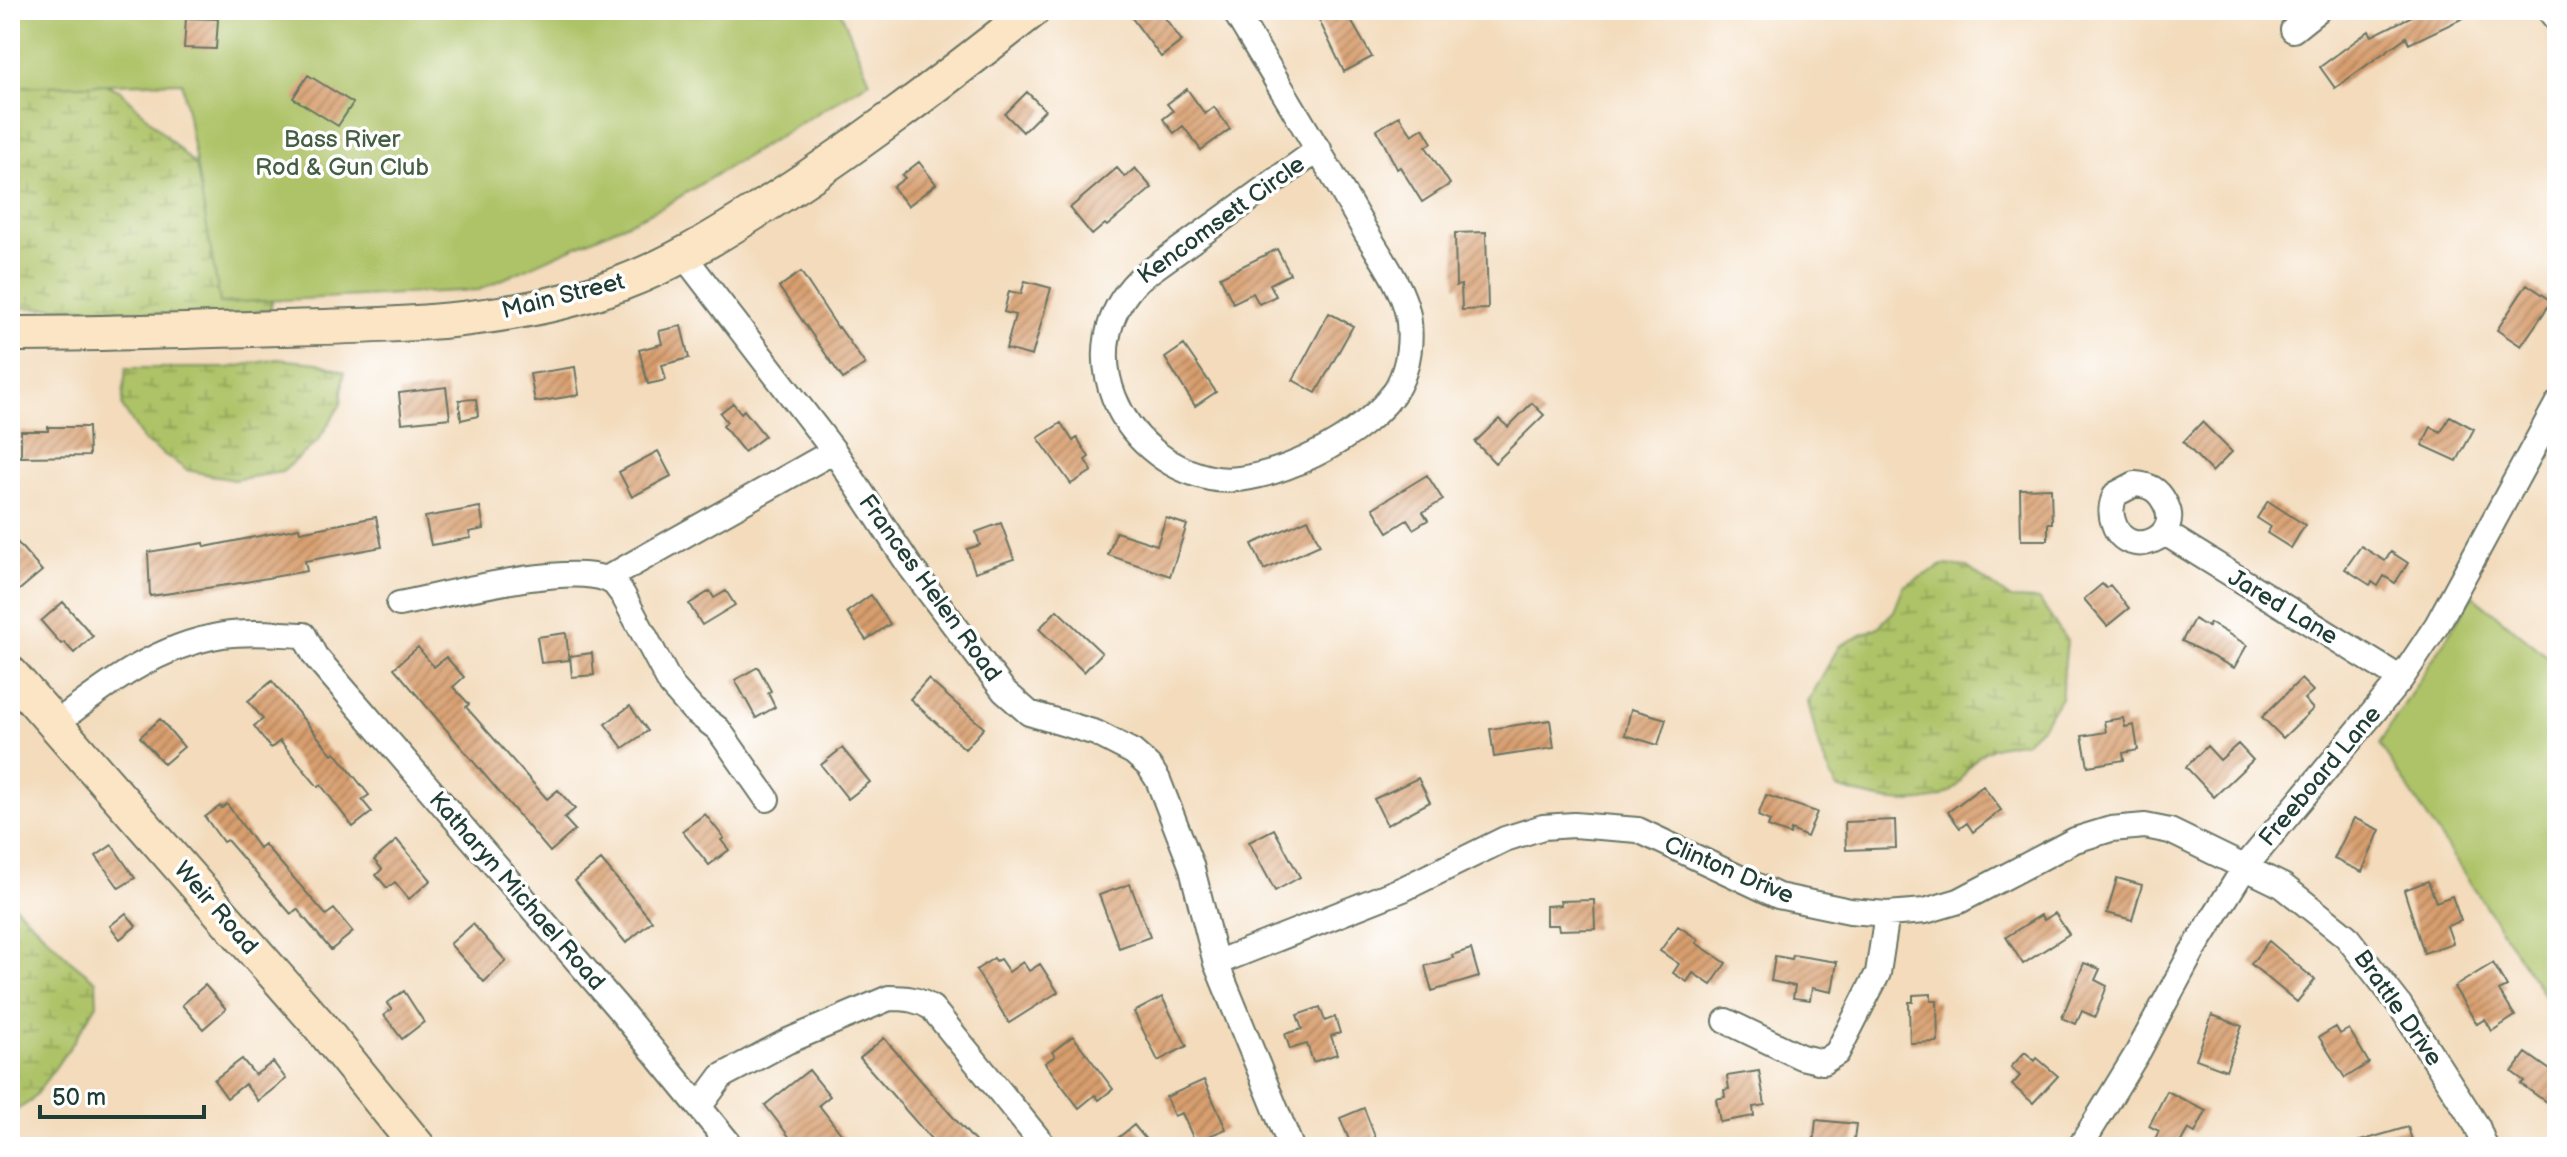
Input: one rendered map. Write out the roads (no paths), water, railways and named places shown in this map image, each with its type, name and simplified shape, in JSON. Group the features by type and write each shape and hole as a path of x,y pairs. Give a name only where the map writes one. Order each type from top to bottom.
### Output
{"main road":[{"name":"Main Street","path":"10,334 123,334 446,320 565,300 621,284 684,256 819,172 1033,10"},
{"name":"Weir Road","path":"10,673 320,1026 418,1147"}],"street":[{"name":"Kencomsett Circle","path":"1234,10 1319,149 1402,297 1407,311 1409,339 1403,375 1386,402 1354,429 1280,469 1234,481 1211,479 1186,471 1147,446 1118,407 1106,375 1106,337 1111,319 1127,291 1139,279 1319,149"},
{"path":"2293,30 2318,10"},
{"path":"2549,10 2557,20"},
{"name":"Frances Helen Road","path":"684,256 834,451 909,565 1004,691 1029,713 1096,733 1133,752 1149,766 1158,780 1191,865 1216,963 1291,1147"},
{"name":"Freeboard Lane","path":"2080,1147 2138,1052 2192,952 2245,867 2401,679 2437,625 2557,404"},
{"path":"606,579 834,451"},
{"name":"Jared Lane","path":"2165,533 2401,679"},
{"path":"399,604 567,573 597,576 614,583 671,685 693,710 718,729 767,799"},
{"name":"Katharyn Michael Road","path":"54,725 158,653 189,642 225,635 304,635 315,656 732,1147"},
{"name":"Clinton Drive","path":"1216,963 1403,889 1505,839 1543,827 1584,825 1638,830 1778,896 1850,911 1887,914 1925,911 1959,901 2075,840 2111,829 2145,826 2170,831 2245,867"},
{"name":"Brattle Drive","path":"2245,867 2283,886 2346,936 2399,1004 2477,1126 2485,1147"},
{"path":"1726,1021 1801,1057 1823,1062 1837,1053 1878,973 1887,914"},
{"path":"699,1107 722,1076 788,1041 889,998 920,1000 932,1008 1045,1147"}],"park label":[{"name":"Bass River Rod & Gun Club","path":"342,153"}]}
